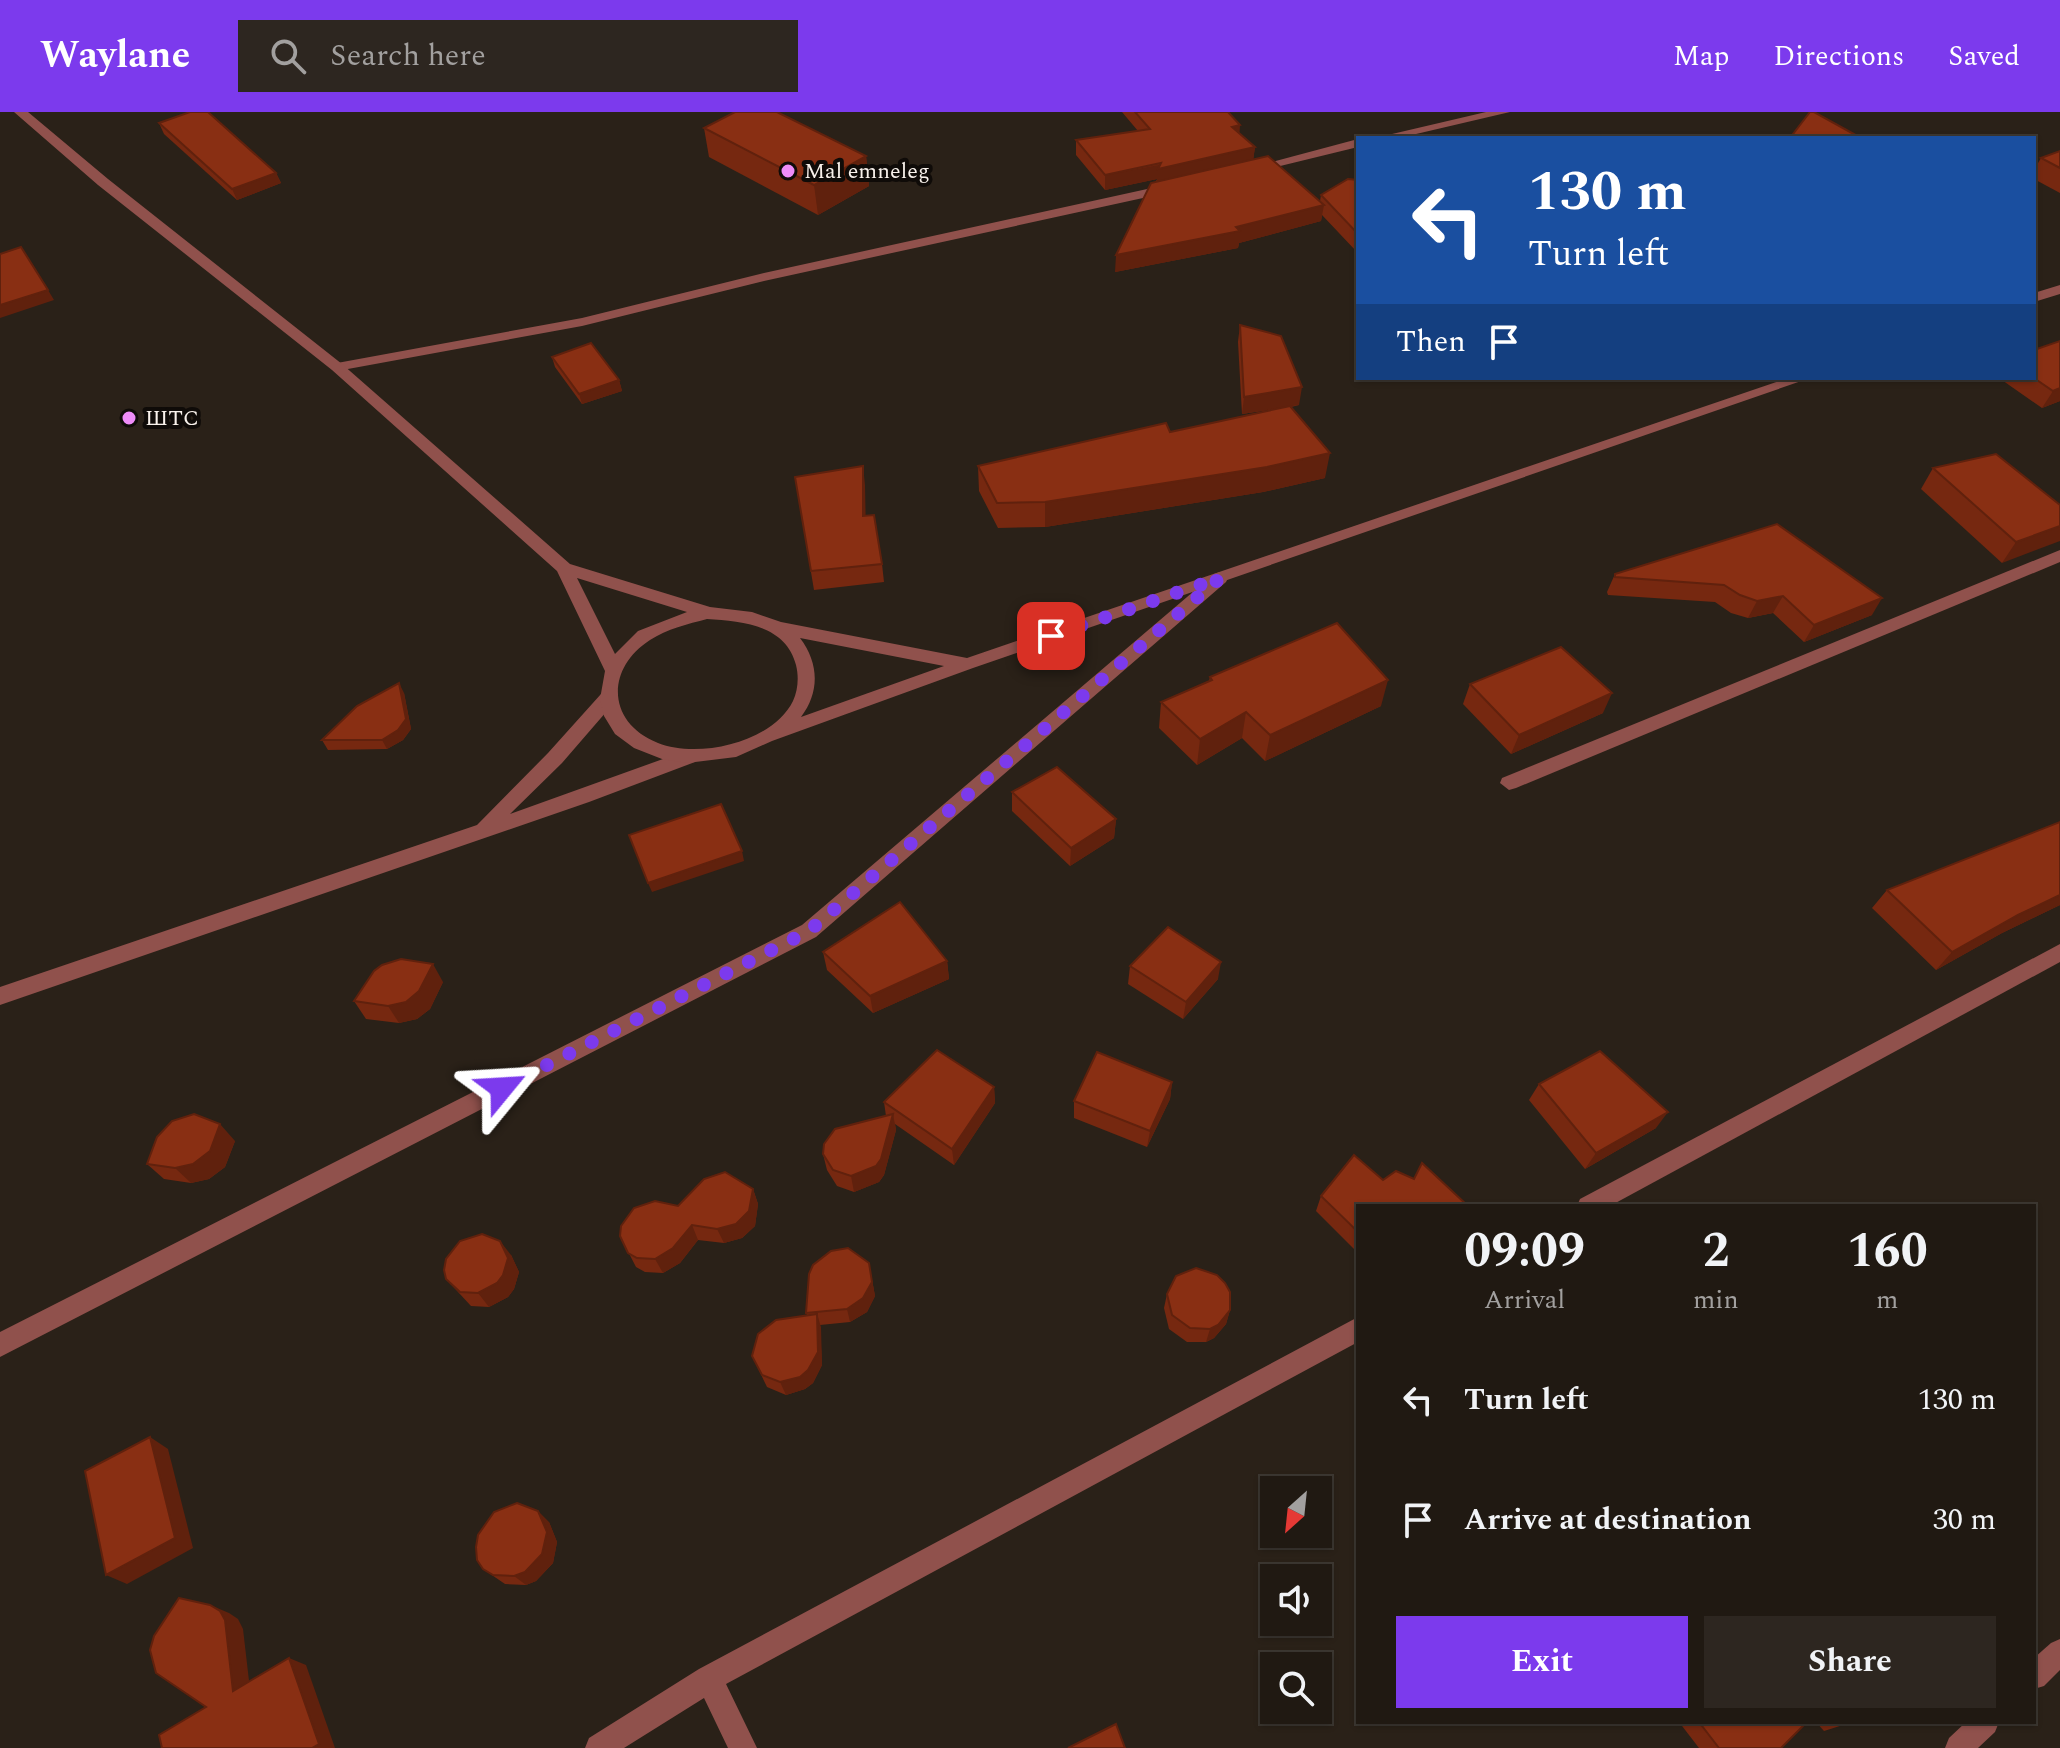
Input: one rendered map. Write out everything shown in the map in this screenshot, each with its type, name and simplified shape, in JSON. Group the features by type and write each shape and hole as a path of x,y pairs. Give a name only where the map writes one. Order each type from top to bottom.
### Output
{"street":[{"path":"20,112 337,367 564,568 613,669"},
{"path":"1390,136 1504,112"},
{"path":"1239,172 1356,143"},
{"path":"337,367 582,322 764,277 1188,184"},
{"path":"2036,297 2060,289"},
{"path":"0,996 582,797 688,757 732,752 967,664 1797,380"},
{"path":"1509,783 2060,556"},
{"path":"564,568 707,613"},
{"path":"0,1345 809,931 1220,578"},
{"path":"483,829 555,758 607,699 613,669 634,642 667,622 707,613 747,614 780,628 967,664"},
{"path":"771,735 798,709 809,679 802,651 780,628"},
{"path":"607,699 620,727 648,748 688,757"},
{"path":"1592,1204 2060,952"},
{"path":"599,1748 709,1679 1356,1330"},
{"path":"2036,1674 2060,1652"},
{"path":"709,1679 743,1748"},
{"path":"1959,1748 1983,1724"}],"building":[{"path":"190,112 208,112 276,173 232,189 159,123"},
{"path":"735,112 777,112 866,156 814,185 704,128"},
{"path":"1135,112 1228,112 1240,125 1232,127 1255,147 1158,169 1161,163 1105,175 1076,140 1150,129"},
{"path":"1810,112 1814,112 1857,136 1792,136"},
{"path":"2060,151 2060,168 2041,158"},
{"path":"1268,156 1324,205 1236,227 1240,231 1116,255 1151,183"},
{"path":"1348,179 1356,180 1356,232 1321,195"},
{"path":"21,247 48,290 0,305 0,254"},
{"path":"1240,325 1281,336 1302,387 1244,397"},
{"path":"2060,341 2060,388 2053,391 2036,379 2036,349"},
{"path":"591,343 619,380 579,394 552,357"},
{"path":"1290,406 1330,453 1267,467 1045,502 997,503 978,466 1166,423 1170,432"},
{"path":"1996,454 2060,505 2060,526 2016,542 1933,468"},
{"path":"863,466 863,516 874,515 882,564 811,571 795,477"},
{"path":"1777,524 1882,598 1814,625 1783,596 1757,601 1724,585 1615,577 1615,574"},
{"path":"1337,623 1388,680 1270,735 1246,712 1200,739 1161,702 1212,680 1210,677"},
{"path":"1561,647 1612,693 1519,735 1470,684"},
{"path":"399,683 406,719 398,730 382,740 322,740 357,706"},
{"path":"1057,767 1116,819 1071,848 1012,792"},
{"path":"721,804 742,851 648,883 629,835"},
{"path":"2060,822 2060,895 1952,952 1887,890"},
{"path":"900,902 947,961 870,996 823,952"},
{"path":"1168,927 1221,962 1186,1002 1130,966"},
{"path":"401,959 433,964 419,991 406,1002 388,1006 354,1001 374,971"},
{"path":"937,1050 994,1087 952,1149 884,1102"},
{"path":"1600,1051 1668,1112 1596,1153 1539,1084"},
{"path":"1097,1052 1172,1082 1150,1131 1074,1101"},
{"path":"194,1114 220,1124 210,1151 193,1164 175,1168 147,1164 157,1137 172,1121"},
{"path":"893,1114 881,1159 876,1166 851,1176 833,1170 823,1154 824,1144 835,1129"},
{"path":"1354,1155 1383,1180 1396,1171 1414,1179 1422,1163 1466,1204 1356,1204 1356,1230 1321,1196"},
{"path":"725,1172 753,1189 749,1211 736,1224 717,1229 692,1225 673,1248 655,1259 637,1258 628,1253 620,1236 621,1226 634,1208 655,1201 678,1206 704,1179"},
{"path":"482,1234 500,1241 508,1258 503,1275 497,1283 478,1293 460,1292 446,1279 446,1259 460,1241"},
{"path":"848,1248 869,1263 872,1282 863,1298 847,1309 806,1313 809,1274 813,1265 831,1251"},
{"path":"1196,1268 1217,1275 1230,1292 1230,1310 1218,1325 1210,1329 1190,1328 1172,1315 1167,1294 1176,1276"},
{"path":"817,1314 818,1352 808,1370 800,1377 780,1382 762,1375 752,1356 758,1334 776,1320"},
{"path":"150,1437 175,1538 106,1575 85,1471"},
{"path":"517,1503 538,1511 547,1532 542,1554 525,1572 514,1576 493,1575 483,1569 477,1560 478,1535 494,1512"},
{"path":"179,1598 210,1605 220,1611 225,1620 233,1691 289,1658 319,1744 312,1748 162,1748 159,1735 206,1707 156,1673 150,1650 154,1636"},
{"path":"1116,1724 1125,1748 1068,1748"},
{"path":"1701,1724 1805,1724 1781,1748 1719,1748"}],"place":[{"name":"Mal emneleg","path":"788,171"},
{"name":"ШТС","path":"129,418"}],"route":[{"path":"502,1088 809,931 1220,578 1051,636"}]}
